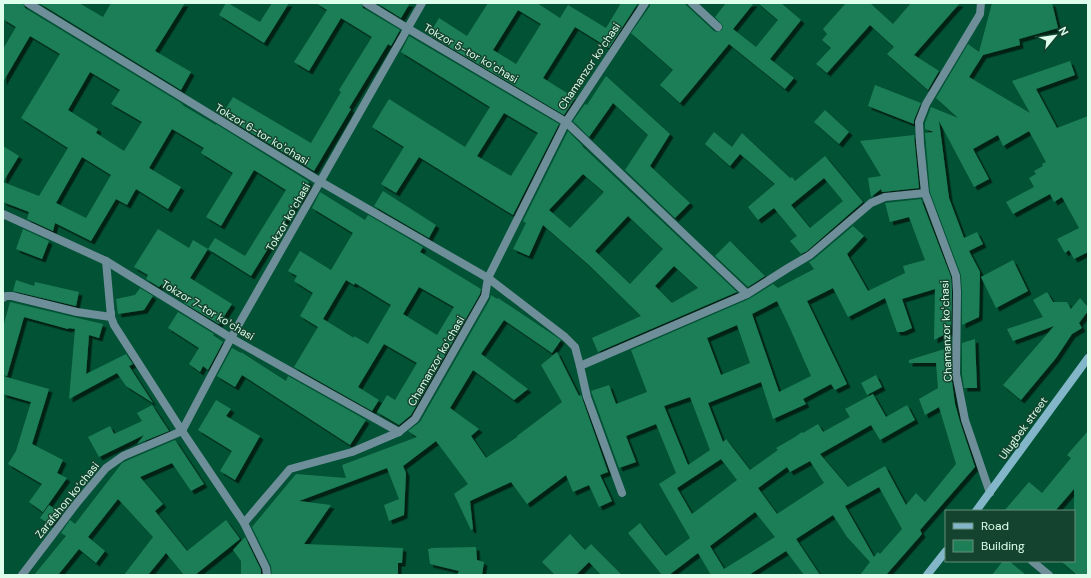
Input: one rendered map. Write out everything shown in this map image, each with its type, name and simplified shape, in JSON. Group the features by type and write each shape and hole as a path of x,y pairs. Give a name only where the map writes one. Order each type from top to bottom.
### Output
{"street":[{"name":"Tokzor 6-tor koʼchasi","path":"28,3 320,182 488,278"},
{"name":"Tokzor 5-tor koʼchasi","path":"366,3 566,122"},
{"name":"Tokzor koʻchasi","path":"231,338 422,3"},
{"name":"Chamanzor koʻchasi","path":"244,522 290,469 352,452 398,432 415,419 485,296 488,278 566,122 645,3"},
{"path":"692,3 718,27"},
{"name":"Chamanzor koʻchasi","path":"981,3 980,14 926,104 919,122 925,192 956,276 956,374 965,420 990,493"},
{"name":"Chamanzor koʻchasi","path":"566,122 747,294"},
{"path":"580,366 747,294 810,255 871,203 885,197 925,192"},
{"name":"Tokzor 7-tor koʼchasi","path":"3,214 106,261 231,338 398,432"},
{"path":"106,261 111,317 114,325 182,431 244,522 266,568 267,575"},
{"path":"488,278 565,336 574,347 587,397 622,493"},
{"path":"3,298 6,296 12,296 77,312 111,317"},
{"path":"182,431 231,338"},
{"name":"Ulugbek street","path":"977,510 1088,358"},
{"name":"Zarafshon koʻchasi","path":"22,575 76,504 106,468 123,456 182,431"},
{"path":"928,575 945,552"},
{"path":"1033,562 1049,575"}],"building":[{"path":"3,3 23,3 25,8 309,182 308,185 311,187 302,202 298,200 251,276 208,249 215,238 245,256 286,190 254,170 221,226 206,217 233,173 201,153 204,148 172,129 149,168 181,187 168,209 136,189 127,205 116,199 91,241 55,223 53,231 27,219 29,212 3,202 3,182 39,196 68,148 21,118 60,54 30,36 3,82 3,49 16,27 3,19","holes":["90,72 120,90 111,104 142,122 124,151 96,133 98,129 68,110","82,157 111,175 86,218 56,203"]},
{"path":"39,3 79,3 103,17 111,3 185,3 155,51 191,72 181,90"},
{"path":"226,3 260,22 272,3 289,3 264,43 219,15"},
{"path":"316,3 361,3 363,8 400,30 391,46 388,44 349,108 351,109 314,171 222,115 233,97 311,143 341,92 339,90 372,37 341,18 309,71 294,62 327,10"},
{"path":"377,3 410,3 401,18"},
{"path":"488,3 537,3 560,18 568,5 606,28 621,3 638,3 609,48 575,27 543,78 575,98 564,115 429,35 439,18 467,36","holes":["518,10 541,24 516,64 493,50"]},
{"path":"650,3 684,3 714,31 717,32 722,30 723,26 715,17 726,3 754,3 733,29 756,47 778,20 758,3 781,3 801,20 770,59 794,78 785,89 729,44 680,103 660,85 673,70 631,33 650,6"},
{"path":"846,3 870,3 893,24 911,3 960,3 914,55 939,71 928,90 887,54 894,47 870,25 827,73 816,64 831,48 822,40 827,34 823,29"},
{"path":"992,3 1052,3 1058,28 1019,39 1020,45 983,55 969,77 1030,113 1012,81 1070,61 1075,75 1036,89 1057,128 1088,116 1088,252 1074,259 1069,250 1065,253 1057,239 1079,228 1062,197 1054,202 1050,194 1013,214 1006,202 1034,187 1029,178 1036,174 1034,171 1043,166 1042,164 1046,162 1029,131 1003,146 998,135 973,149 989,179 974,187 939,121 949,198 964,238 977,232 983,244 969,251 980,272 979,317 962,325 961,275 930,192 925,133 934,132 925,129 925,123 931,107 958,118 936,98 968,44 979,52"},
{"path":"409,36 559,124 513,215 419,157 396,193 381,184 404,147 372,127 389,99 465,147 490,107 401,52","holes":["504,113 538,133 511,176 477,156"]},
{"path":"606,76 670,134 650,166 690,203 675,218 625,170 648,135 613,103 589,137 573,121 585,104 587,105"},
{"path":"875,85 921,103 914,120 914,124 868,106"},
{"path":"825,110 849,132 839,144 814,122"},
{"path":"568,131 582,146 737,292 598,352 592,338 641,316 590,266 543,225 529,256 513,249 526,223 523,221","holes":["583,174 604,192 570,228 549,210","628,216 663,249 630,284 595,251","674,266 698,288 672,303 655,286"]},
{"path":"714,132 732,147 742,133 795,181 825,156 863,202 807,251 801,254 790,241 797,236 774,208 758,220 748,207 775,184 740,154 730,166 705,144","holes":["824,178 843,201 810,228 791,205"]},
{"path":"914,135 919,188 882,192 881,189 871,197 868,178 881,176 860,141"},
{"path":"3,146 19,156 3,182"},
{"path":"383,191 436,225 429,238 374,206"},
{"path":"320,192 365,220 368,215 423,247 420,252 481,289 480,294 411,415 399,425 377,412 387,395 395,400 417,363 384,344 358,387 379,400 372,411 294,367 318,327 300,316 313,293 294,281 297,276 288,271 300,251 331,270 353,233 312,208","holes":["346,280 354,285 355,283 391,305 368,344 354,336 354,338 323,319","419,287 454,307 437,335 403,314"]},
{"path":"921,199 951,277 951,331 934,340 935,289 902,299 912,328 903,332 897,332 885,298 848,317 833,288 807,301 847,384 835,390 831,384 803,399 806,404 773,419 761,382 708,403 723,442 726,439 750,470 778,450 776,448 802,432 803,433 818,424 823,432 850,417 845,409 873,394 886,417 907,405 915,420 880,440 871,425 820,454 848,487 885,466 906,505 916,493 925,502 956,464 939,407 925,415 919,399 938,388 936,363 909,363 909,360 951,347 951,374 955,404 975,467 920,530 922,534 886,575 860,575 870,562 847,537 833,515 796,539 820,575 804,575 786,551 749,575 711,575 698,553 669,575 662,575 628,533 640,523 666,556 690,538 659,484 676,473 656,424 626,436 636,462 619,468 591,391 609,385 616,404 647,392 631,350 749,299 773,284 778,288 814,269 809,262 853,226 864,236 847,254 868,291 905,273 903,266 925,260 909,217 890,222 885,203","holes":["777,301 811,376 779,392 752,314","737,325 750,363 721,375 707,338","690,397 710,450 688,465 664,406","721,459 737,480 692,514 677,488","810,461 824,483 777,514 758,488 787,467 790,472","879,487 902,529 880,554 878,552 874,557 845,506","755,512 775,537 724,569 710,546"]},
{"path":"23,229 49,241 42,259 16,249"},
{"path":"158,229 189,248 193,240 208,249 190,278 232,304 219,324 184,303 186,299 162,284 159,287 146,279 148,275 134,267"},
{"path":"730,241 765,276 748,287 715,256"},
{"path":"1013,260 1028,291 996,308 981,277"},
{"path":"16,280 34,286 35,282 79,292 76,306 13,291"},
{"path":"140,288 153,296 144,310 118,314 116,299 135,295"},
{"path":"1047,292 1053,302 1067,302 1071,309 1080,298 1088,307 1088,311 1079,323 1082,328 1072,334 1056,358 1021,400 1003,385 1054,326 1013,341 1007,329 1043,317 1033,300"},
{"path":"491,295 497,299 498,298 561,340 552,353 504,320 481,354 528,389 514,400 473,370 450,408 479,429 471,436 486,458 517,437 562,402 541,365 557,352 579,396 581,395 608,472 600,475 612,501 599,507 589,485 573,492 566,475 527,504 511,482 470,501 473,529 471,530 454,494 468,484 436,441 403,466 406,473 404,515 389,521 384,505 399,499 387,468 299,501 331,505 304,544 403,548 402,563 398,563 398,575 272,575 271,566 252,527 296,474 346,478 342,465 417,437 408,431 420,422"},
{"path":"10,302 103,324 99,338 89,335 86,374 126,354 133,364 129,366 153,403 126,386 117,373 69,399 75,329 68,329 24,317 7,376 3,375 3,327"},
{"path":"178,312 214,334 213,335 223,342 208,370 203,366 200,372 189,364 199,348 168,328"},
{"path":"975,339 977,388 964,388 962,374 962,343"},
{"path":"232,348 241,352 286,381 288,376 366,420 350,445 242,375 235,387 217,376"},
{"path":"876,375 882,387 867,395 861,383"},
{"path":"3,376 49,389 32,444 63,460 57,473 67,478 43,512 29,502 42,484 8,464 16,451 31,402 3,394"},
{"path":"216,400 231,409 226,416 260,436 235,480 220,471 232,451 198,430"},
{"path":"152,405 169,431 137,444 144,435 99,457 88,437 110,426 114,434 142,421 137,413"},
{"path":"1088,431 1088,575 1077,575 1062,562 1075,562 1074,489 1056,510 1005,510 1029,482 1042,493 1071,458 1067,455"},
{"path":"175,440 204,484 191,491 172,463 140,477 163,504 155,511 187,551 226,520 240,539 195,575 184,575 166,553 148,575 124,575 153,537 118,499 88,537 105,551 96,563 79,549 58,575 34,575 66,536 61,533 70,520 75,524 122,463"},
{"path":"49,505 62,514 52,526 40,518"},
{"path":"570,534 585,550 591,544 622,575 601,575 589,562 576,575 555,575 542,562"},
{"path":"245,537 261,570 261,575 241,575 241,561 233,550"},
{"path":"476,547 477,560 484,562 482,575 457,575 459,571 430,564 428,549"},
{"path":"1002,562 1010,562 1026,575 992,575"}]}
